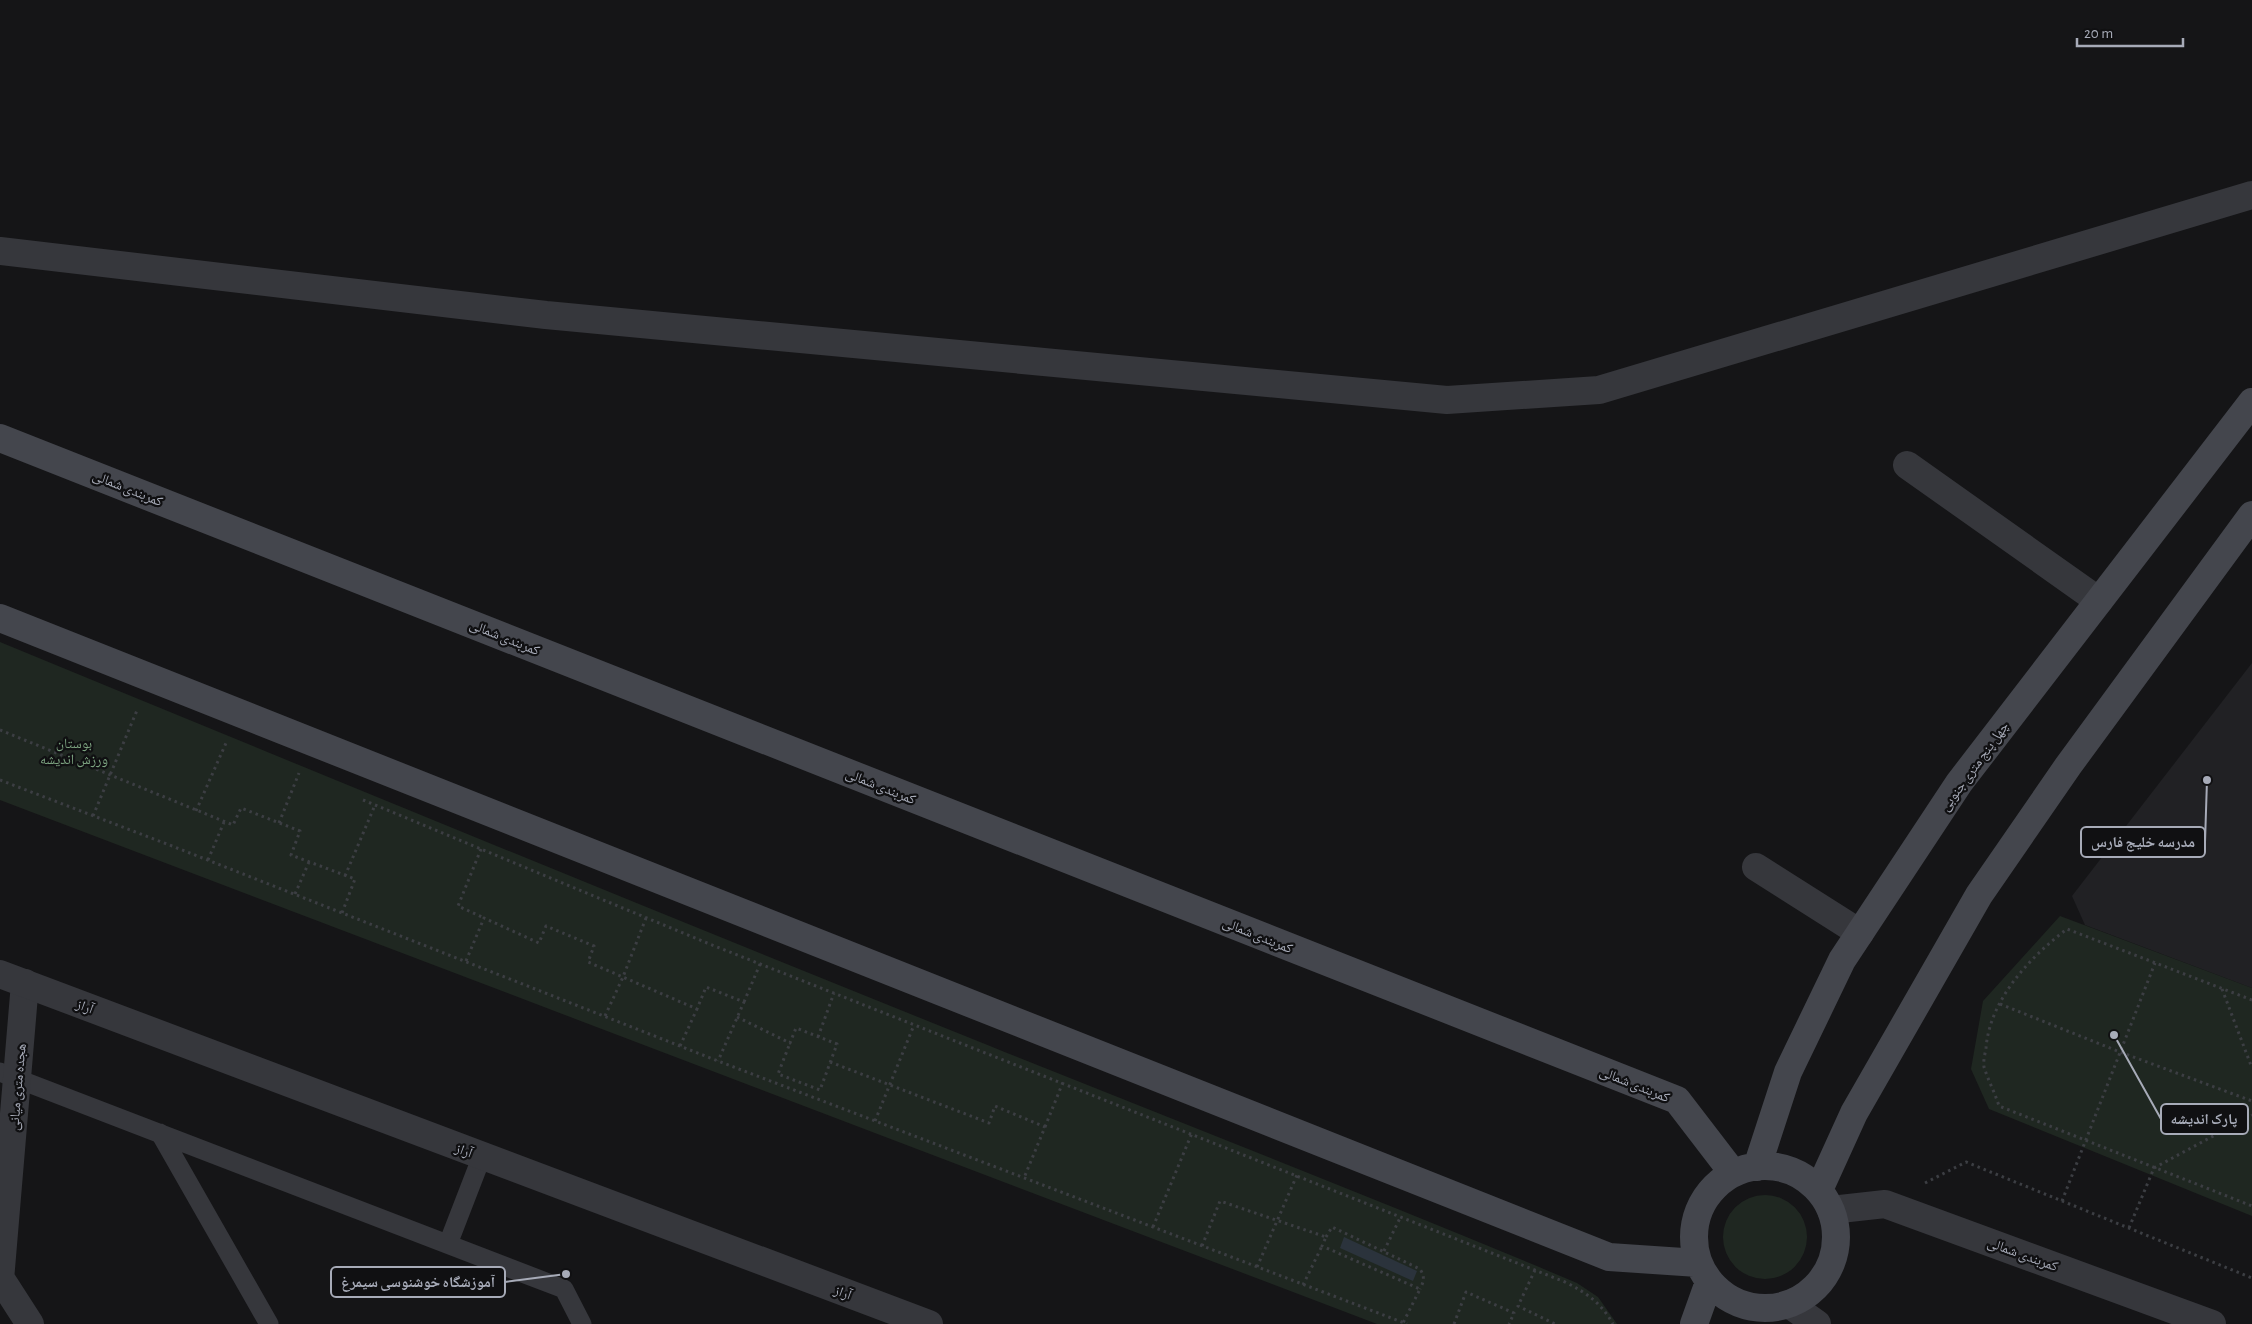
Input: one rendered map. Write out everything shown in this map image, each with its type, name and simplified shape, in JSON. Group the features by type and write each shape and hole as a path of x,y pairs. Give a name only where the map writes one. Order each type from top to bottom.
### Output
{"main road":[{"name":"چهل پنج متری جنوبی","path":"1745,1170 1788,1072 1842,960 1959,783 2099,601 2249,412"},
{"name":"کمربندی شمالی","path":"0,438 1676,1100 1745,1170"},
{"path":"1825,1200 1854,1113 1978,896 2068,766 2252,516"},
{"path":"0,618 1609,1257 1704,1272"},
{"path":"1780,1168 1801,1176 1825,1200 1836,1233 1834,1255 1825,1276 1809,1293 1779,1312 1739,1304 1723,1295 1704,1272 1694,1242 1695,1221 1703,1202 1716,1185 1745,1170 1780,1168"},
{"path":"1694,1324 1704,1272"}],"street":[{"path":"0,251 546,315 1447,400 1599,390 2249,196"},
{"path":"1907,465 2099,601"},
{"path":"1756,867 1860,933"},
{"name":"آراز","path":"0,974 929,1324"},
{"name":"هجده متری میانی","path":"1,1280 9,1075 25,983"},
{"name":"کمربندی شمالی","path":"1825,1200 1886,1204 2212,1324"},
{"path":"1,1280 30,1324"},
{"path":"1779,1312 1817,1324"}],"lane":[{"path":"9,1075 564,1288 582,1324"},
{"path":"160,1133 269,1324"},
{"path":"448,1244 482,1156"}],"path":[{"path":"93,816 138,706 147,710"},
{"path":"0,730 224,822 233,825 241,808 300,831 292,855 356,879 342,913"},
{"path":"217,739 234,746"},
{"path":"196,811 226,743"},
{"path":"292,770 308,777"},
{"path":"279,823 300,773"},
{"path":"0,780 795,1091 1303,1285 1405,1323 1424,1281 1424,1275 1420,1268 1332,1227 1303,1285"},
{"path":"358,798 760,964 1063,1082 1535,1270 1587,1292 1602,1305 1613,1324"},
{"path":"345,876 375,805"},
{"path":"208,860 224,822"},
{"path":"481,849 458,906 539,943 546,926 594,946 588,962 697,1009"},
{"path":"295,894 309,862"},
{"path":"466,961 484,918"},
{"path":"604,1016 623,977 646,918"},
{"path":"2252,1000 2067,929 2024,967 2000,1004 1987,1031 1984,1065 2000,1106 2252,1206"},
{"path":"2062,1201 2155,963"},
{"path":"718,1061 760,964"},
{"path":"680,1046 706,987 744,1002"},
{"path":"2222,989 2252,1068"},
{"path":"818,1037 834,993"},
{"path":"2000,1004 2120,1052 2252,1101"},
{"path":"737,1017 790,1043"},
{"path":"875,1121 914,1024"},
{"path":"796,1028 837,1044 820,1090 778,1074 790,1043 796,1028"},
{"path":"830,1062 989,1123 995,1106 1045,1126"},
{"path":"795,1091 797,1081"},
{"path":"1024,1178 1063,1082"},
{"path":"2129,1228 2154,1168 2252,1115"},
{"path":"1154,1228 1192,1133"},
{"path":"1886,1204 1966,1162 2252,1278"},
{"path":"1257,1267 1297,1175"},
{"path":"1202,1246 1220,1201 1326,1237"},
{"path":"1384,1252 1401,1216"},
{"path":"1322,1246 1420,1290"},
{"path":"1509,1324 1535,1270"},
{"path":"1454,1324 1466,1292 1514,1313"},
{"path":"1518,1306 1555,1324"}],"shaded area":[{"path":"2252,663 2252,988 2085,925 2072,896"},
{"path":"1344,1237 1417,1271 1413,1281 1340,1248"}],"green space":[{"name":"بوستان ورزش اندیشه","path":"0,642 618,896 1358,1193 1577,1283 1598,1297 1617,1324 1377,1324 0,800"},
{"path":"2060,916 2252,988 2252,1216 1989,1109 1971,1069 1983,1001"},
{"path":"1757,1195 1773,1195 1789,1202 1800,1213 1807,1229 1804,1253 1795,1267 1789,1272 1773,1279 1757,1279 1741,1272 1730,1261 1723,1245 1723,1229 1730,1213 1741,1202"}],"place":[{"name":"مدرسه خلیج فارس","path":"2207,780"},
{"name":"پارک اندیشه","path":"2114,1035"},
{"name":"آموزشگاه خوشنوسی سیمرغ","path":"566,1274"}]}
